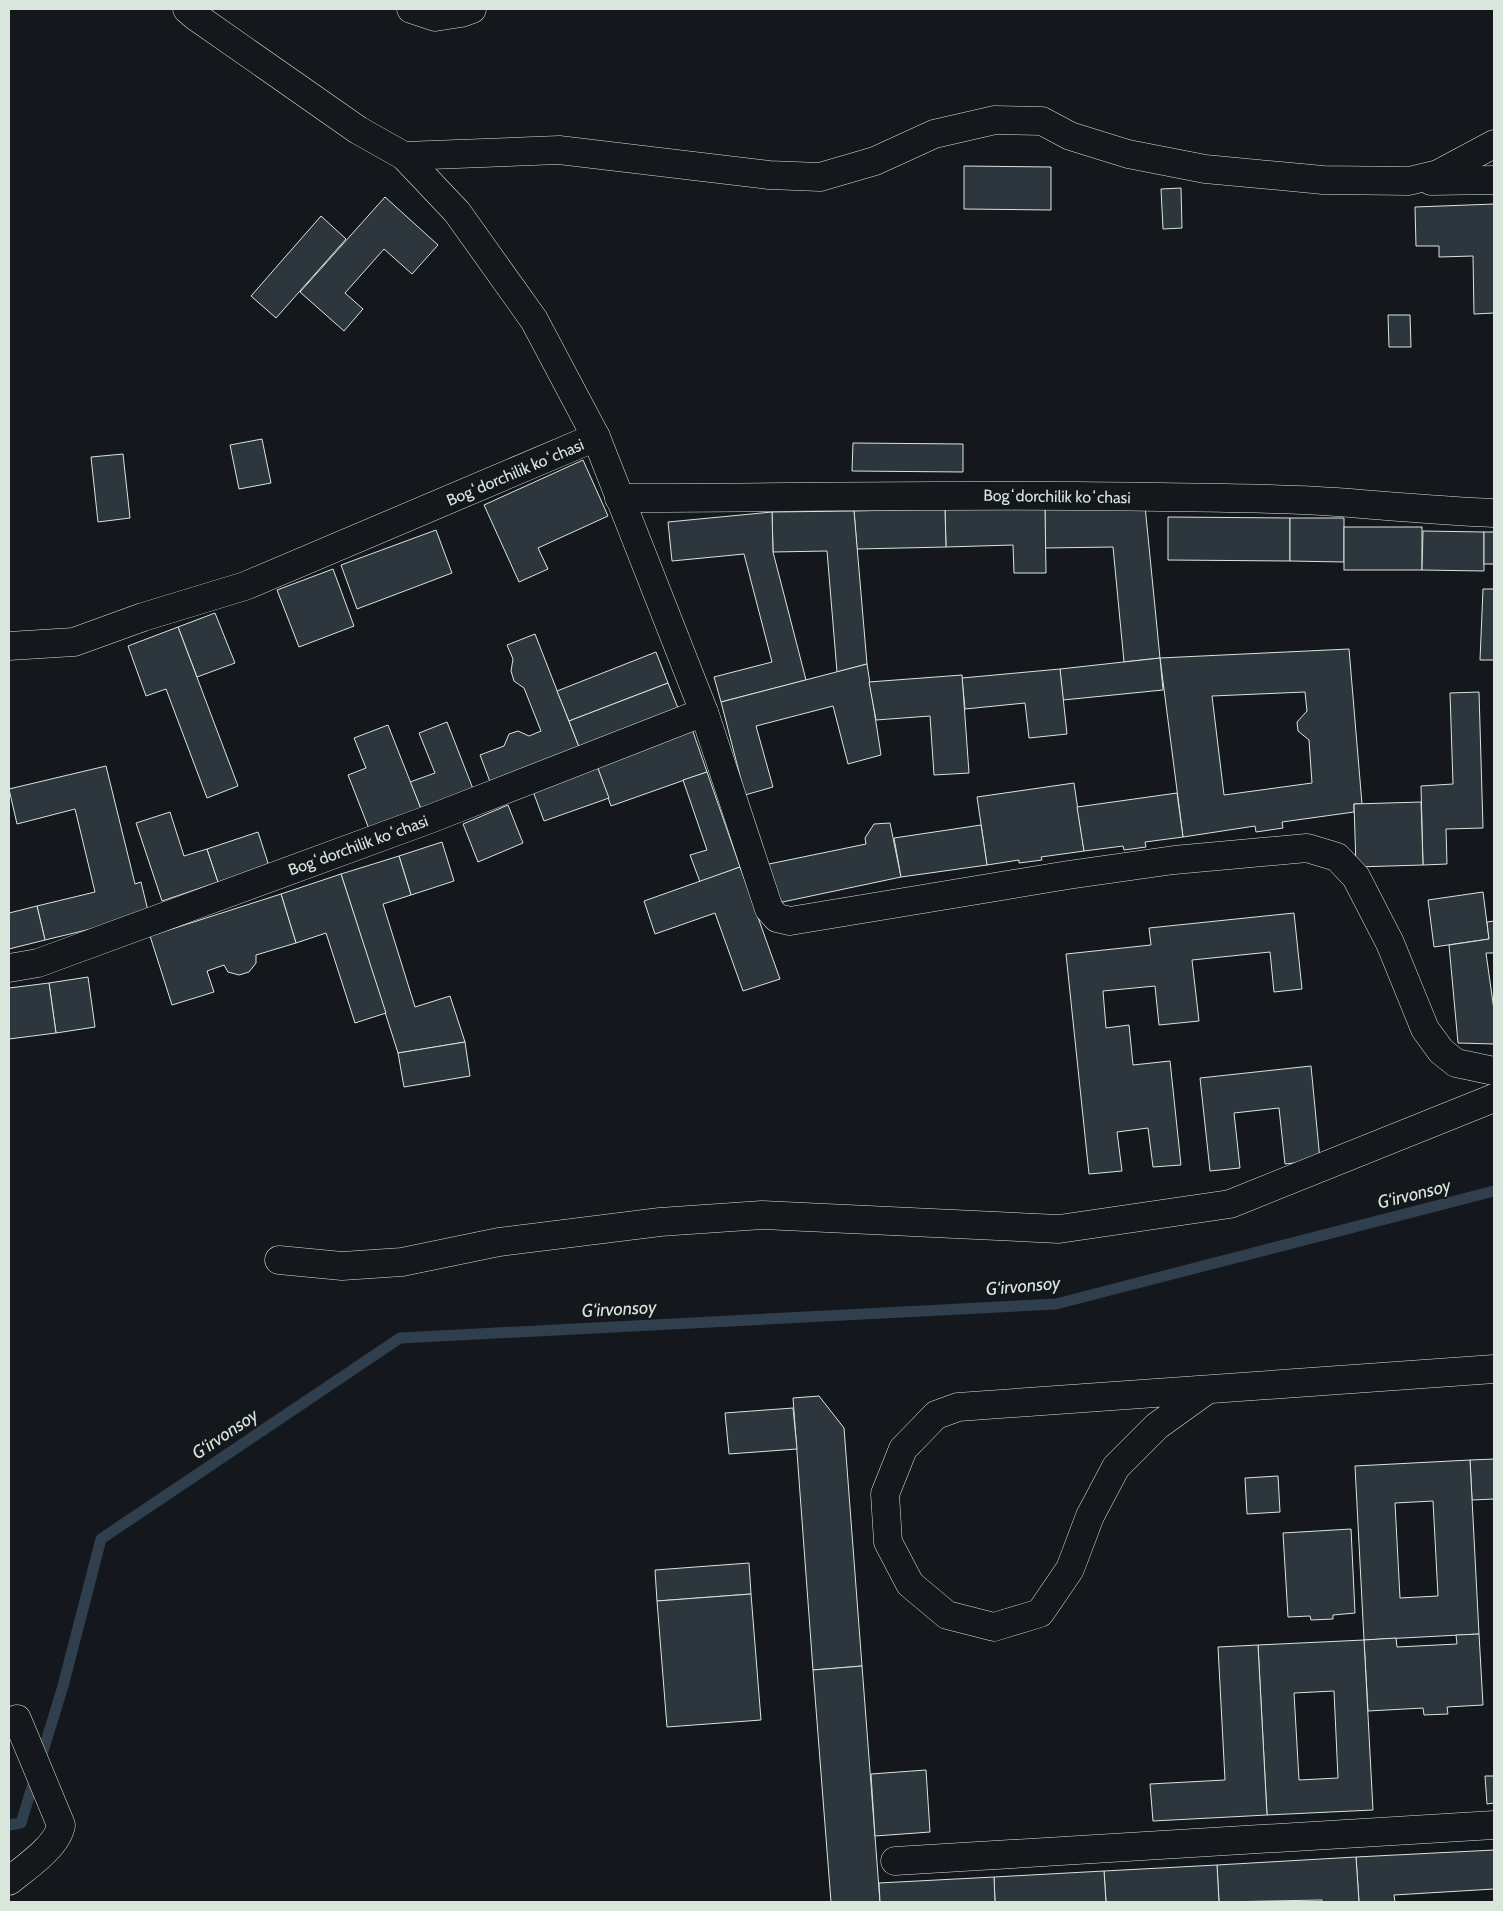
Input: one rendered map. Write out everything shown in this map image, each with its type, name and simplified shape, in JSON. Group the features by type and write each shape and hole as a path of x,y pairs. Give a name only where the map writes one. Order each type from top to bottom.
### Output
{"street":[{"path":"187,9 358,130 404,156 457,212 534,320 596,437 704,712 768,909 777,918 790,921 1059,876 1174,860 1307,848 1337,857 1356,877 1390,943 1424,1028 1441,1052 1456,1063 1494,1072"},
{"path":"411,9 435,17 461,13 472,9"},
{"path":"404,156 559,150 820,178 875,161 934,134 995,120 1042,122 1070,136 1128,154 1205,169 1323,180 1494,180"},
{"path":"1409,181 1438,174 1494,144"},
{"name":"Bogʻdorchilik koʻchasi","path":"9,646 74,642 143,617 245,586 596,437"},
{"name":"Bogʻdorchilik koʻchasi","path":"619,498 1112,496 1334,502 1447,512 1494,513"},
{"name":"Bogʻdorchilik koʻchasi","path":"9,968 38,963 430,819 704,712"},
{"path":"279,1260 342,1266 402,1262 499,1242 660,1222 762,1216 1059,1229 1230,1204 1494,1098"},
{"path":"1207,1390 1157,1426 1116,1467 1090,1516 1070,1569 1040,1613 994,1627 947,1615 910,1584 888,1542 886,1494 903,1449 936,1415 958,1407 1494,1369"},
{"path":"9,1882 45,1852 60,1830 61,1824 18,1718"},
{"path":"895,1861 1494,1825"}],"building":[{"path":"964,166 1051,167 1051,210 964,209"},
{"path":"1181,188 1182,228 1163,229 1161,189"},
{"path":"385,197 438,245 412,274 384,249 345,293 363,309 344,331 300,292"},
{"path":"1494,204 1494,313 1474,314 1473,256 1439,257 1439,246 1416,246 1415,207"},
{"path":"321,216 346,239 276,318 251,296"},
{"path":"1388,315 1410,315 1411,347 1389,347"},
{"path":"262,439 271,483 239,489 230,445"},
{"path":"853,443 963,444 963,472 852,471"},
{"path":"123,454 130,518 98,522 91,457"},
{"path":"583,460 608,516 538,548 548,569 519,582 484,505"},
{"path":"1145,506 1160,658 1124,662 1113,547 1045,548 1045,508"},
{"path":"1045,508 1046,573 1014,573 1013,545 946,547 945,509"},
{"path":"945,509 946,547 857,549 854,511"},
{"path":"854,511 867,664 837,672 827,551 773,552 772,512"},
{"path":"772,512 773,552 806,680 721,702 714,677 772,662 744,554 672,561 668,522"},
{"path":"1168,517 1290,518 1290,561 1168,560"},
{"path":"1290,518 1344,518 1344,562 1290,561"},
{"path":"1344,527 1422,527 1422,570 1344,570"},
{"path":"436,530 452,573 357,609 341,565"},
{"path":"1423,531 1484,532 1484,571 1422,570"},
{"path":"1484,532 1494,532 1494,564 1484,564"},
{"path":"333,569 354,626 299,647 277,590"},
{"path":"1483,589 1494,589 1494,660 1480,660"},
{"path":"215,613 235,663 197,677 178,627"},
{"path":"178,627 238,786 207,798 166,689 146,696 128,646"},
{"path":"535,634 581,752 492,787 480,755 504,746 509,734 518,731 529,736 541,731 524,688 514,681 511,671 513,659 507,645"},
{"path":"1349,649 1362,804 1354,804 1354,812 1282,822 1283,828 1256,832 1255,826 1183,837 1160,658","holes":["1305,692 1307,711 1297,722 1298,731 1309,740 1312,783 1224,795 1212,696"]},
{"path":"656,652 668,683 569,721 557,691"},
{"path":"1160,658 1163,690 1063,700 1060,669"},
{"path":"867,664 881,755 848,764 833,706 756,726 773,787 745,795 721,702"},
{"path":"1060,669 1067,734 1029,738 1025,703 965,709 962,678"},
{"path":"962,675 969,773 934,775 930,716 876,720 869,682"},
{"path":"668,683 680,713 581,752 569,721"},
{"path":"1479,692 1483,828 1446,829 1447,864 1423,865 1421,786 1453,784 1450,693"},
{"path":"447,722 475,794 423,814 410,782 435,773 419,733"},
{"path":"388,725 423,814 371,834 348,775 366,768 354,738"},
{"path":"692,729 707,772 611,806 596,763"},
{"path":"596,763 609,798 544,821 531,786"},
{"path":"106,766 135,884 141,882 149,915 45,940 37,906 95,892 75,809 17,824 9,789"},
{"path":"707,772 740,867 700,882 690,855 707,850 683,780"},
{"path":"1074,783 1084,851 1041,857 1042,860 1019,863 1019,860 987,865 977,797"},
{"path":"1177,793 1183,837 1145,842 1146,847 1124,850 1123,846 1084,851 1077,807"},
{"path":"1421,802 1423,865 1356,867 1354,804"},
{"path":"508,805 523,843 478,862 463,824"},
{"path":"170,812 184,856 207,849 218,882 162,901 136,823"},
{"path":"890,823 901,877 773,904 764,865 866,844 865,838 874,824"},
{"path":"981,825 987,865 901,877 894,838"},
{"path":"258,832 269,866 218,882 207,849"},
{"path":"442,842 454,881 411,895 399,856"},
{"path":"399,856 411,895 383,904 415,1007 450,996 465,1042 398,1053 341,874"},
{"path":"740,867 780,979 743,991 715,913 655,934 644,901"},
{"path":"341,874 386,1013 355,1023 326,933 296,943 281,894"},
{"path":"1483,892 1489,939 1434,947 1428,900"},
{"path":"281,894 296,943 256,955 256,963 249,972 239,975 228,972 224,965 207,971 214,992 172,1005 150,936"},
{"path":"37,906 45,940 9,949 9,913"},
{"path":"1294,913 1302,989 1274,992 1270,952 1192,960 1199,1021 1159,1025 1155,986 1103,991 1106,1028 1129,1025 1133,1065 1170,1061 1181,1165 1153,1167 1148,1128 1117,1132 1122,1171 1089,1174 1066,954 1151,945 1149,928"},
{"path":"1494,921 1494,953 1486,953 1494,1010 1494,1044 1458,1043 1449,945 1489,939 1487,922"},
{"path":"88,977 95,1027 56,1033 49,983"},
{"path":"49,983 56,1033 9,1039 9,988"},
{"path":"465,1042 470,1076 404,1087 398,1053"},
{"path":"1311,1066 1320,1160 1285,1164 1279,1108 1234,1113 1240,1168 1210,1171 1200,1078"},
{"path":"819,1396 844,1428 862,1666 813,1670 793,1398"},
{"path":"793,1408 797,1449 729,1454 725,1413"},
{"path":"1494,1459 1494,1499 1472,1500 1470,1460"},
{"path":"1470,1460 1479,1634 1364,1640 1355,1466","holes":["1433,1501 1438,1596 1400,1598 1395,1503"]},
{"path":"1278,1476 1280,1512 1247,1514 1245,1478"},
{"path":"1351,1529 1355,1613 1333,1615 1333,1619 1311,1620 1310,1616 1288,1617 1283,1533"},
{"path":"749,1563 751,1594 657,1601 655,1570"},
{"path":"751,1594 761,1720 667,1727 657,1601"},
{"path":"1479,1634 1483,1705 1447,1707 1448,1714 1424,1715 1423,1708 1368,1711 1364,1640 1396,1638 1397,1647 1457,1644 1456,1635"},
{"path":"1364,1640 1373,1810 1267,1815 1258,1645","holes":["1334,1691 1338,1778 1299,1780 1294,1693"]},
{"path":"1258,1645 1267,1815 1153,1821 1150,1784 1225,1780 1218,1647"},
{"path":"862,1666 880,1902 831,1902 813,1670"},
{"path":"926,1770 930,1832 875,1836 871,1774"},
{"path":"1485,1776 1494,1776 1494,1803 1487,1804"},
{"path":"1494,1850 1494,1889 1394,1895 1395,1902 1359,1902 1356,1857"},
{"path":"1356,1857 1359,1902 1322,1902 1322,1900 1219,1902 1217,1865"},
{"path":"1217,1865 1219,1902 1106,1902 1104,1871"},
{"path":"1104,1871 1106,1902 995,1902 994,1877"},
{"path":"994,1877 995,1902 880,1902 879,1883"}],"waterway":[{"name":"G‘irvonsoy","path":"9,1825 21,1823 63,1686 101,1539 400,1338 1056,1304 1494,1191"}]}
